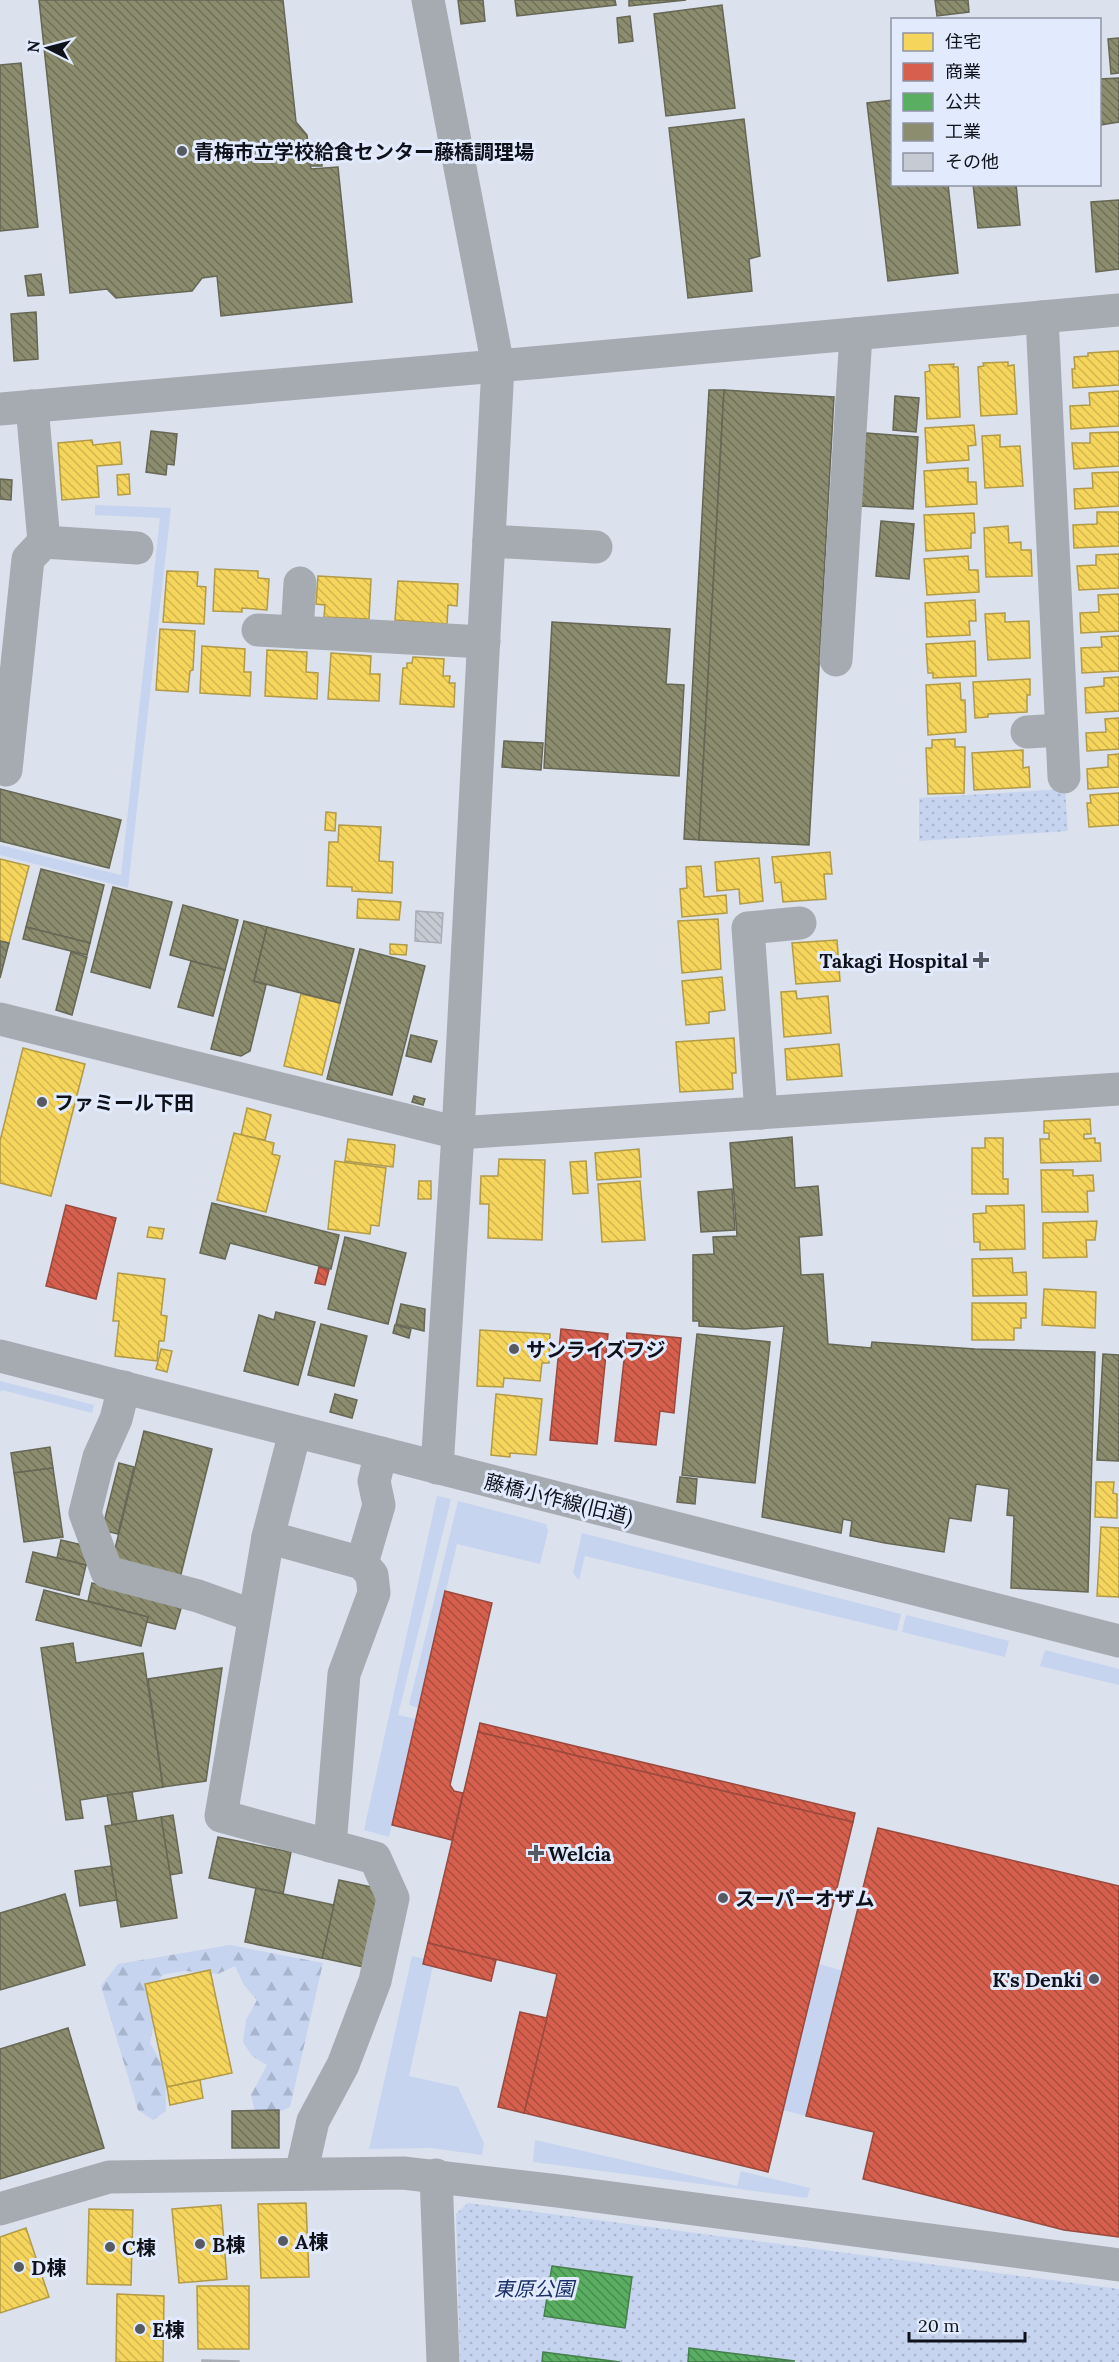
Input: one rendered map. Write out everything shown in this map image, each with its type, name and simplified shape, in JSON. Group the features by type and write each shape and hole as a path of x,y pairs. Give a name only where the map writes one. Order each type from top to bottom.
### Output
{"street":[{"path":"428,0 498,366 458,1133 437,1468"},
{"path":"0,409 1119,310"},
{"path":"1042,317 1064,777"},
{"path":"836,660 856,334"},
{"path":"6,770 8,681 28,559 44,542 32,406"},
{"path":"489,541 596,546"},
{"path":"44,542 137,548"},
{"path":"297,632 300,583"},
{"path":"258,630 484,642"},
{"path":"1027,732 1061,730"},
{"path":"761,1113 748,928 800,923"},
{"path":"0,1019 458,1133 1119,1089"},
{"name":"藤橋小作線(旧道)","path":"0,1356 1119,1641"},
{"path":"124,1387 116,1419 99,1457 85,1513 107,1572 198,1596 254,1616"},
{"path":"295,1432 268,1537 221,1816 375,1858 393,1898 375,1981 343,2065 313,2121 301,2174"},
{"path":"362,1563 379,1505 374,1481 381,1453"},
{"path":"268,1537 362,1563 372,1575 374,1593 344,1674 330,1846"},
{"path":"0,2209 110,2177 403,2173 436,2175 1119,2265"},
{"path":"436,2175 442,2362"}],"green space":[{"path":"95,505 171,508 128,888 0,855 0,845 121,875 160,518 95,515"},
{"path":"1065,789 1068,831 919,841 919,798"},
{"path":"0,1381 94,1405 92,1413 2,1390 0,1392"},
{"path":"437,1496 451,1499 398,1715 416,1719 389,1837 364,1830"},
{"path":"458,1501 546,1524 548,1531 540,1564 457,1544 418,1708 409,1705"},
{"path":"582,1533 901,1614 897,1631 585,1556 579,1580 573,1573"},
{"path":"906,1615 1009,1641 1005,1657 902,1632"},
{"path":"1045,1650 1119,1669 1119,1685 1040,1666"},
{"path":"230,1945 323,1963 290,2107 270,2116 255,2112 251,2095 267,2065 252,2056 243,2042 246,2020 257,2000 244,1985 235,1966 218,1974 185,1971 164,1974 149,1992 155,2018 150,2043 165,2070 166,2111 153,2120 138,2110 101,1986 118,1964"},
{"path":"412,1956 434,1961 409,2076 458,2087 484,2143 482,2155 431,2148 369,2149"},
{"path":"819,1964 843,1971 806,2116 783,2110"},
{"path":"535,2140 737,2186 741,2171 810,2188 807,2198 533,2162"},
{"name":"東原公園","path":"468,2203 1119,2289 1119,2362 460,2362 456,2214"}],"building: 住宅":[{"path":"1119,351 1119,385 1073,388 1074,357 1088,356 1088,353"},
{"path":"1008,362 1008,366 1014,365 1017,414 981,416 978,367 984,366 983,363"},
{"path":"954,364 953,367 958,367 960,417 927,419 925,372 930,371 929,365"},
{"path":"1119,391 1119,426 1071,429 1070,406 1090,405 1089,393"},
{"path":"974,425 976,445 968,446 969,460 927,463 925,428"},
{"path":"1119,432 1119,466 1074,469 1072,443 1090,443 1090,433"},
{"path":"1000,435 1000,447 1020,446 1023,486 985,488 982,436"},
{"path":"92,440 93,445 120,442 122,464 97,466 99,497 62,500 58,443"},
{"path":"968,468 968,482 976,482 977,504 926,507 924,471"},
{"path":"1119,472 1119,506 1075,509 1074,489 1093,488 1092,473"},
{"path":"129,474 130,494 118,495 117,475"},
{"path":"1097,512 1119,512 1119,546 1074,548 1073,525 1097,524"},
{"path":"974,513 975,533 971,533 971,548 926,551 924,515"},
{"path":"1008,526 1009,543 1021,542 1021,550 1031,550 1032,576 986,577 984,528"},
{"path":"1119,554 1119,588 1079,590 1077,566 1096,565 1096,555"},
{"path":"968,556 969,570 978,570 979,592 927,595 924,559"},
{"path":"215,569 258,571 258,578 269,579 267,610 242,608 242,612 213,611"},
{"path":"167,571 198,572 197,586 206,587 204,624 163,622"},
{"path":"318,576 371,579 369,619 324,617 325,605 316,604"},
{"path":"398,581 458,584 457,606 448,605 447,624 395,620"},
{"path":"1119,594 1119,631 1081,633 1080,613 1099,612 1098,595"},
{"path":"975,600 976,621 969,621 970,635 927,637 925,603"},
{"path":"1005,613 1005,622 1029,621 1030,658 988,660 985,614"},
{"path":"160,629 195,631 193,670 190,671 188,692 156,690"},
{"path":"1119,636 1119,671 1082,673 1081,648 1102,647 1101,637"},
{"path":"975,641 976,676 933,678 933,673 928,673 926,644"},
{"path":"202,646 245,649 244,672 251,672 250,696 200,693"},
{"path":"267,650 307,652 306,672 318,673 317,699 265,696"},
{"path":"331,653 371,656 370,674 380,674 379,701 328,699"},
{"path":"413,657 444,659 443,676 450,676 449,683 455,683 454,707 400,704 403,668 407,668 407,663 412,663"},
{"path":"1119,677 1119,711 1086,713 1085,688 1104,686 1104,678"},
{"path":"1030,679 1027,712 988,714 988,717 975,718 973,682"},
{"path":"960,683 961,700 965,700 966,732 928,735 926,685"},
{"path":"1119,718 1119,749 1087,751 1086,733 1106,732 1105,719"},
{"path":"955,739 955,747 965,747 964,793 928,794 926,748 932,748 932,740"},
{"path":"1023,750 1023,768 1029,767 1030,787 974,790 972,753"},
{"path":"1119,754 1119,787 1088,789 1087,769 1108,767 1108,755"},
{"path":"1119,793 1119,825 1089,827 1087,803 1091,803 1090,795"},
{"path":"326,812 336,813 335,831 325,830"},
{"path":"339,825 381,827 379,861 393,862 392,893 352,891 352,887 327,886 329,842 338,842"},
{"path":"830,852 832,874 824,874 826,899 783,902 781,882 775,883 772,857"},
{"path":"759,858 763,901 740,904 739,889 717,891 715,862"},
{"path":"0,859 29,866 9,943 0,941"},
{"path":"701,866 704,897 726,895 727,913 682,917 680,889 687,888 686,867"},
{"path":"358,899 401,902 399,920 357,918"},
{"path":"718,919 721,969 682,973 678,921"},
{"path":"837,940 840,981 796,984 792,943"},
{"path":"390,944 407,945 406,955 390,954"},
{"path":"722,977 725,1010 709,1012 709,1023 686,1025 682,981"},
{"path":"796,991 797,999 828,996 831,1033 784,1037 781,992"},
{"path":"301,994 340,1003 322,1075 284,1066"},
{"path":"734,1038 736,1073 732,1073 733,1089 680,1092 676,1042"},
{"path":"839,1044 842,1076 787,1080 785,1049"},
{"name":"ファミール下田","path":"23,1048 85,1064 51,1196 0,1183 0,1141"},
{"path":"247,1108 271,1115 265,1140 241,1135"},
{"path":"1090,1119 1091,1134 1084,1134 1084,1139 1095,1138 1095,1143 1100,1143 1101,1161 1041,1163 1040,1139 1049,1139 1049,1133 1044,1133 1044,1121"},
{"path":"234,1133 274,1143 272,1154 280,1156 266,1212 217,1200"},
{"path":"985,1138 1003,1138 1003,1179 1008,1179 1008,1194 972,1194 972,1148 985,1148"},
{"path":"348,1139 395,1145 393,1167 345,1161"},
{"path":"639,1149 641,1177 597,1180 595,1153"},
{"path":"499,1159 545,1160 542,1240 488,1238 489,1204 480,1204 481,1176 498,1176"},
{"path":"335,1161 386,1168 379,1226 371,1225 370,1234 328,1229"},
{"path":"586,1161 588,1193 573,1194 570,1162"},
{"path":"1041,1170 1073,1170 1073,1176 1093,1175 1094,1191 1087,1191 1088,1212 1042,1212"},
{"path":"419,1181 431,1181 431,1199 418,1199"},
{"path":"640,1181 645,1240 602,1242 598,1184"},
{"path":"1024,1205 1025,1249 980,1250 980,1242 974,1242 973,1214 986,1213 986,1206"},
{"path":"1097,1221 1095,1240 1086,1240 1087,1257 1043,1258 1043,1223"},
{"path":"149,1227 164,1229 162,1239 147,1237"},
{"path":"1012,1258 1013,1273 1026,1272 1027,1295 973,1296 972,1259"},
{"path":"118,1273 165,1279 161,1315 167,1316 164,1341 159,1341 157,1361 115,1356 119,1321 113,1321"},
{"path":"1044,1289 1096,1292 1095,1328 1042,1325"},
{"path":"972,1303 1026,1303 1026,1318 1021,1318 1021,1328 1014,1328 1014,1340 972,1340"},
{"name":"サンライズフジ","path":"480,1330 550,1334 549,1363 542,1363 540,1381 504,1378 503,1387 477,1386"},
{"path":"161,1349 172,1351 167,1372 156,1369"},
{"path":"496,1394 542,1399 536,1455 510,1453 510,1457 491,1455"},
{"path":"1096,1482 1114,1482 1113,1493 1117,1494 1117,1518 1095,1517"},
{"path":"1101,1527 1119,1528 1119,1597 1097,1596"},
{"path":"210,1970 232,2073 167,2087 145,1984"},
{"path":"200,2080 203,2098 170,2105 167,2087"},
{"name":"A棟","path":"306,2203 309,2277 261,2278 258,2204"},
{"name":"B棟","path":"221,2205 227,2279 179,2283 172,2209"},
{"name":"C棟","path":"89,2209 133,2210 131,2285 87,2284"},
{"name":"D棟","path":"26,2228 49,2297 0,2313 0,2237"},
{"path":"197,2286 249,2286 249,2349 198,2349"},
{"name":"E棟","path":"117,2294 164,2296 163,2362 116,2362"}],"building: 商業":[{"path":"66,1205 116,1218 96,1299 46,1286"},
{"path":"319,1267 329,1270 325,1285 315,1283"},
{"path":"561,1329 608,1334 597,1444 550,1440"},
{"path":"627,1333 681,1338 674,1413 660,1411 656,1445 615,1441"},
{"path":"445,1591 492,1603 450,1785 454,1791 463,1793 452,1840 392,1825"},
{"path":"480,1723 855,1813 853,1822 478,1732"},
{"path":"478,1732 853,1822 768,2172 524,2113 557,1974 428,1943"},
{"path":"878,1828 1119,1886 1119,2237 1064,2230 863,2179 874,2132 806,2116"},
{"path":"428,1943 496,1960 491,1981 423,1964"},
{"path":"520,2012 547,2018 524,2113 498,2107"}],"building: 公共":[{"path":"552,2266 632,2277 625,2328 544,2316"},
{"path":"689,2348 795,2361 688,2362"},
{"path":"543,2352 620,2362 542,2362"}],"building: 工業":[{"name":"青梅市立学校給食センター藤橋調理場","path":"39,0 283,0 296,122 307,135 311,169 338,167 352,302 221,316 217,276 202,278 192,291 116,298 107,289 70,293"},
{"path":"458,0 483,0 485,21 461,24"},
{"path":"515,0 615,0 616,5 517,16"},
{"path":"629,0 686,0 629,6"},
{"path":"935,0 968,0 969,12 937,16"},
{"path":"722,5 735,108 666,116 654,14"},
{"path":"630,16 633,41 619,43 617,18"},
{"path":"1119,38 1119,73 1111,74 1108,39"},
{"path":"21,63 38,227 0,231 0,65"},
{"path":"1119,78 1119,122 1101,125 1101,79"},
{"path":"891,100 891,186 948,186 958,273 888,281 867,103"},
{"path":"744,119 760,256 749,259 752,291 688,298 669,128"},
{"path":"321,142 322,166 312,166 310,143"},
{"path":"973,186 1016,186 1020,225 978,228"},
{"path":"1119,200 1119,269 1096,272 1091,202"},
{"path":"41,274 44,295 28,296 25,276"},
{"path":"36,312 38,359 14,361 11,314"},
{"path":"709,390 724,390 699,840 684,839"},
{"path":"724,390 834,397 809,845 699,840"},
{"path":"895,396 919,398 916,432 893,430"},
{"path":"151,431 177,434 174,465 167,464 166,475 146,472"},
{"path":"866,433 918,437 913,509 860,506"},
{"path":"0,479 12,480 11,500 0,499"},
{"path":"881,521 914,524 909,579 876,576"},
{"path":"552,622 670,629 666,684 684,685 679,776 544,768"},
{"path":"504,741 543,743 541,770 502,767"},
{"path":"0,789 121,820 109,868 0,841"},
{"path":"41,869 104,885 90,943 26,927"},
{"path":"113,887 172,902 150,988 91,972"},
{"path":"183,905 238,920 225,970 170,955"},
{"path":"244,921 267,927 254,981 266,985 250,1051 241,1056 211,1049"},
{"path":"26,927 90,943 87,955 23,939"},
{"path":"267,927 354,949 340,1003 254,981"},
{"path":"0,941 9,943 0,978"},
{"path":"360,949 425,966 392,1095 327,1079"},
{"path":"71,952 87,957 72,1015 56,1010"},
{"path":"191,961 225,970 213,1016 178,1007"},
{"path":"411,1035 437,1041 431,1062 406,1056"},
{"path":"414,1096 425,1099 423,1105 412,1102"},
{"path":"792,1137 795,1188 818,1186 822,1235 799,1237 801,1275 823,1274 828,1344 871,1348 872,1342 975,1349 1095,1352 1088,1592 1011,1588 1014,1516 1007,1515 1009,1489 976,1484 971,1521 949,1518 944,1552 850,1536 852,1521 843,1519 841,1533 762,1517 784,1326 744,1329 699,1326 699,1321 693,1321 693,1255 714,1254 713,1237 737,1236 730,1143"},
{"path":"732,1189 735,1230 701,1232 698,1192"},
{"path":"212,1203 339,1235 331,1269 230,1243 225,1259 200,1253"},
{"path":"345,1237 406,1253 388,1324 328,1309"},
{"path":"401,1304 425,1309 424,1331 396,1324"},
{"path":"276,1312 315,1322 298,1385 244,1371 259,1315 274,1320"},
{"path":"321,1324 367,1336 354,1386 308,1375"},
{"path":"395,1325 411,1329 409,1338 393,1333"},
{"path":"697,1334 770,1342 755,1483 682,1475"},
{"path":"1103,1354 1119,1355 1119,1461 1097,1460"},
{"path":"335,1394 357,1400 352,1418 330,1412"},
{"path":"144,1431 212,1449 180,1578 112,1561"},
{"path":"50,1447 53,1468 14,1473 11,1453"},
{"path":"119,1463 134,1467 118,1534 102,1530"},
{"path":"53,1468 63,1537 24,1542 14,1473"},
{"path":"680,1477 697,1479 695,1504 677,1502"},
{"path":"61,1540 91,1547 86,1565 57,1558"},
{"path":"33,1552 86,1565 79,1595 26,1582"},
{"path":"92,1583 182,1605 175,1629 147,1622 148,1617 88,1601"},
{"path":"44,1590 148,1617 141,1646 36,1620"},
{"path":"73,1643 76,1663 143,1653 163,1787 80,1800 83,1818 66,1820 41,1648"},
{"path":"222,1668 206,1781 163,1787 148,1679"},
{"path":"132,1792 137,1821 112,1825 107,1795"},
{"path":"173,1815 182,1873 170,1875 161,1817"},
{"path":"161,1817 177,1918 121,1927 105,1826"},
{"path":"218,1837 291,1852 283,1894 209,1878"},
{"path":"111,1866 117,1900 80,1906 75,1871"},
{"path":"339,1880 381,1889 364,1967 322,1958"},
{"path":"256,1888 334,1905 322,1958 245,1942"},
{"path":"65,1894 85,1965 0,1990 0,1913"},
{"path":"68,2028 104,2148 0,2179 0,2049"},
{"path":"279,2110 279,2148 232,2148 232,2111"}],"building: その他":[{"path":"416,911 443,913 441,943 415,941"},
{"path":"202,2360 239,2361 239,2362 202,2362"}],"place":[{"name":"青梅市立学校給食センター藤橋調理場","path":"182,151"},
{"name":"Takagi Hospital","path":"981,960"},
{"name":"ファミール下田","path":"42,1102"},
{"name":"サンライズフジ","path":"514,1349"},
{"name":"Welcia","path":"536,1853"},
{"name":"スーパーオザム","path":"723,1898"},
{"name":"K's Denki","path":"1094,1979"},
{"name":"A棟","path":"283,2241"},
{"name":"B棟","path":"200,2244"},
{"name":"C棟","path":"110,2247"},
{"name":"D棟","path":"19,2267"},
{"name":"E棟","path":"140,2329"}]}
